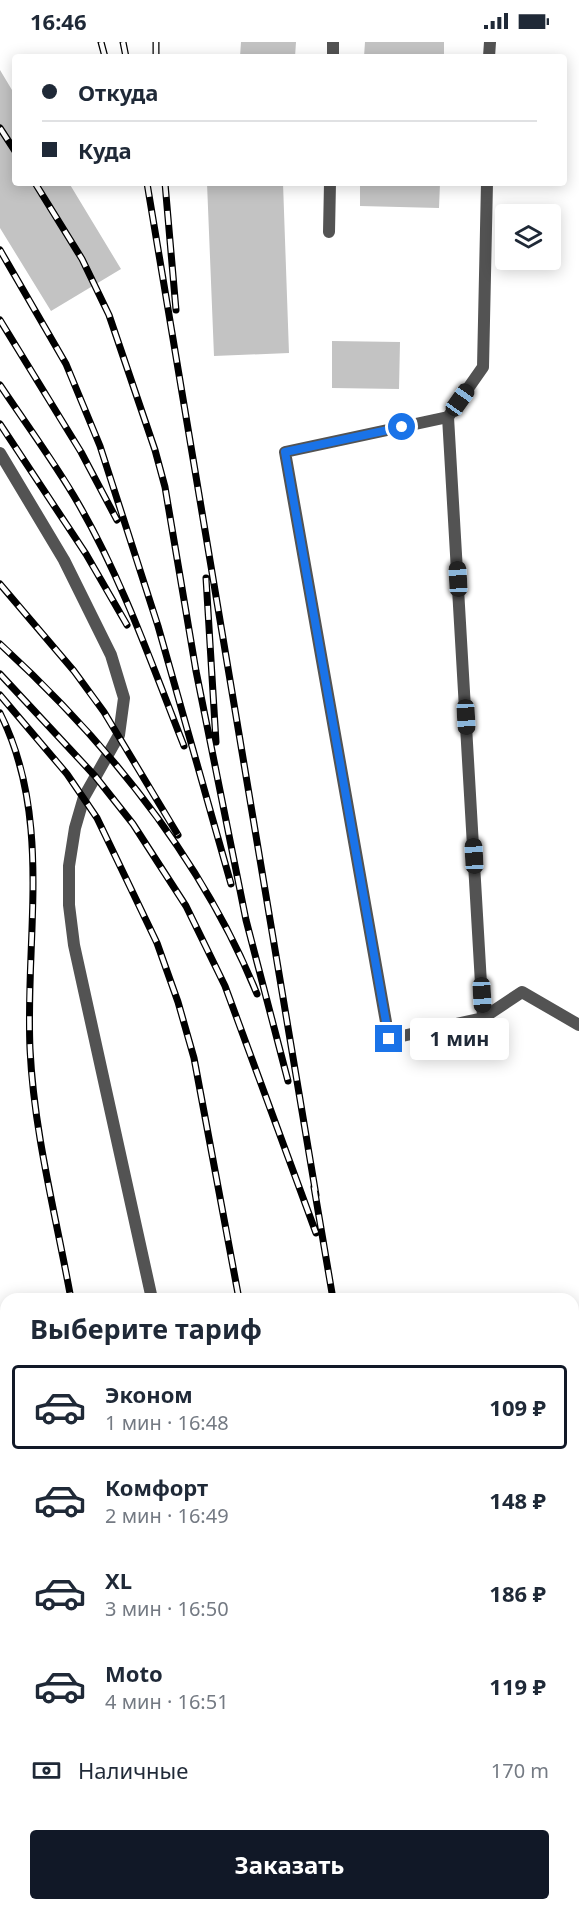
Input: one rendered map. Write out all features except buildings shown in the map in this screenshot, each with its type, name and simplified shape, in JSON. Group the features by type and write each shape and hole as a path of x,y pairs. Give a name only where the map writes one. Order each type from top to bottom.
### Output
{"lane":[{"path":"329,231 330,186"},
{"path":"483,1018 448,417 483,367 487,186"},
{"path":"448,417 285,452 389,1039 483,1018 522,992 579,1025"},
{"path":"0,453 64,560 111,655 124,698 119,735 84,798 75,828 69,866 69,905 74,945 151,1293"}],"railway":[{"path":"101,42 104,54"},
{"path":"123,42 125,54"},
{"path":"156,42 156,54"},
{"path":"0,128 12,146"},
{"path":"37,186 82,259 109,315 155,450 165,487 196,671 246,920 288,1081"},
{"path":"148,186 316,1195"},
{"path":"165,186 176,310"},
{"path":"0,250 66,364 100,446 158,626 231,884"},
{"path":"0,320 81,452 117,520"},
{"path":"0,385 60,473 94,532 136,623 184,746"},
{"path":"0,424 86,554 127,625"},
{"path":"206,578 216,742"},
{"path":"0,584 74,671 104,712 178,835"},
{"path":"0,644 78,721 148,805 209,896 235,944 257,994"},
{"path":"0,674 95,776 133,824 186,906 225,986 316,1233"},
{"path":"0,695 67,774 97,818 157,943 178,1002 194,1058 238,1293"},
{"path":"0,713 16,753 26,794 33,878 29,1006 32,1080 46,1174 70,1293"},
{"path":"314,1187 332,1293"}],"route":[{"path":"389,1039 285,452 402,427"}]}
